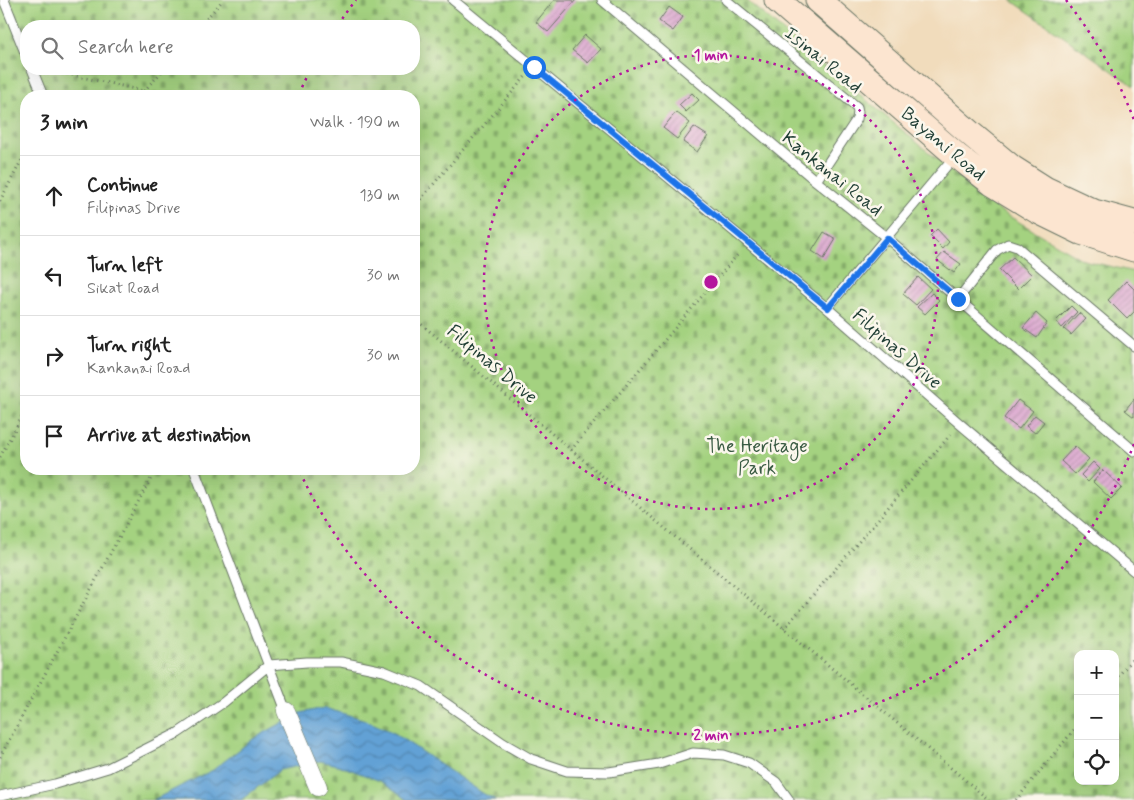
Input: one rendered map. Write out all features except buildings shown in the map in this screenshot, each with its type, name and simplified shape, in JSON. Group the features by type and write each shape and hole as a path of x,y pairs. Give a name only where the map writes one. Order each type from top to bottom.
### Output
{"main road":[{"name":"Bayani Road","path":"777,0 950,162 992,183 1036,210 1081,232 1134,249"},
{"name":"Bayani Road","path":"818,0 1012,168 1045,189 1094,212 1134,223"},
{"path":"950,162 972,135"}],"street":[{"path":"286,711 318,787"}],"lane":[{"path":"4,0 20,40"},
{"name":"Filipinas Drive","path":"453,0 828,308 960,424 1134,571"},
{"name":"Kankanai Road","path":"602,0 816,181 887,238 1134,451"},
{"name":"Isinai Road","path":"726,0 857,107 857,119 816,181"},
{"path":"34,75 40,90"},
{"path":"828,308 950,162"},
{"path":"958,299 997,250 1008,244 1017,247 1134,346"},
{"path":"196,475 286,711"},
{"path":"0,796 55,784 108,768 178,733 224,702 269,665 341,662 384,671 420,686 503,743 531,759 567,771 609,772 659,764 693,753 724,755 749,763 776,782 789,800"}],"path":[{"path":"205,20 223,0"},
{"path":"420,200 534,67"},
{"path":"72,75 140,90"},
{"path":"145,90 159,75"},
{"path":"0,201 20,163"},
{"path":"571,450 748,242"},
{"name":"Filipinas Drive","path":"420,323 989,800"},
{"path":"0,457 20,419"},
{"path":"784,629 960,424"},
{"path":"0,757 153,475"},
{"path":"1119,675 1134,658"},
{"path":"1016,800 1074,731"}],"green space":[{"name":"The Heritage Park","path":"0,0 746,0 997,209 1083,260 1134,272 1134,800 0,800"},
{"path":"1011,0 1134,0 1134,86"}],"water":[{"path":"324,708 363,719 394,733 484,794 496,800 407,800 380,781 338,765 320,761 280,770 241,800 153,800 213,770 253,739 300,713"}],"route":[{"path":"534,67 828,308 887,238 958,299"}]}
